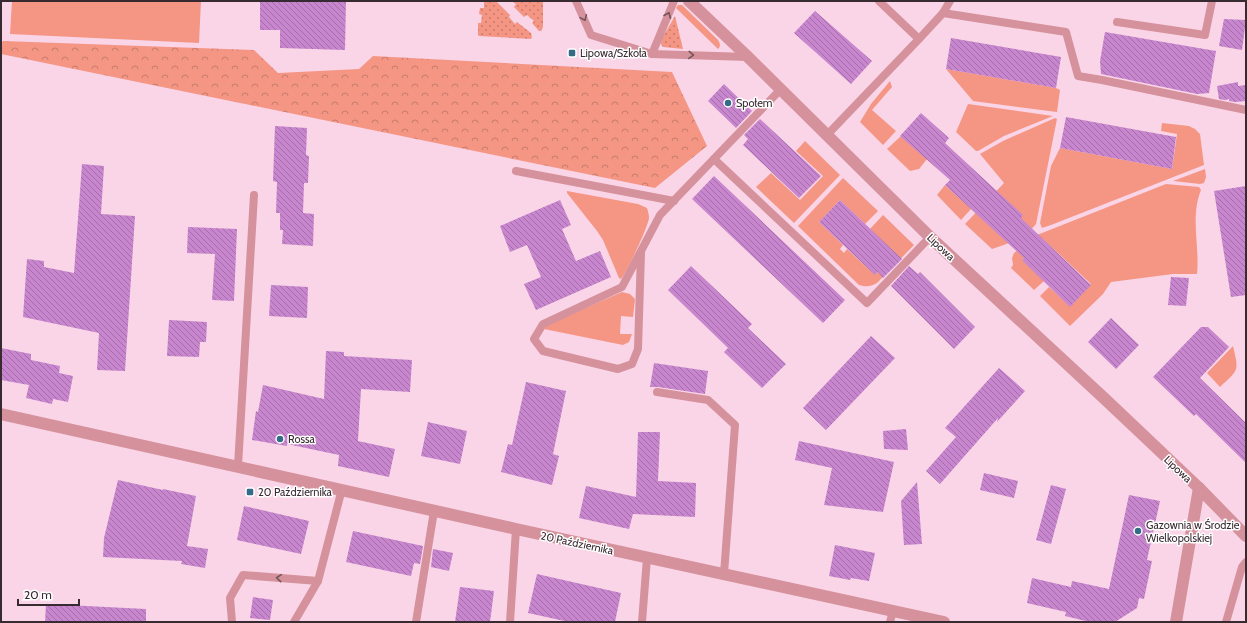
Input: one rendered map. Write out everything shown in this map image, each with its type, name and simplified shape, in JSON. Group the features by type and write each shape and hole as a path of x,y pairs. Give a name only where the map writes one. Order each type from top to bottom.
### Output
{"street":[{"name":"Lipowa","path":"689,1 781,89 930,237 1199,488 1246,536"},
{"name":"20 Października","path":"1,414 724,574 892,616 944,622"},
{"name":"Lipowa","path":"1176,622 1199,488"}],"lane":[{"path":"576,1 592,35 652,54 748,57"},
{"path":"652,54 674,1"},
{"path":"879,1 919,39"},
{"path":"827,135 943,13 950,1"},
{"path":"1118,22 1205,35 1212,1"},
{"path":"943,13 1066,32 1078,76 1246,110"},
{"path":"641,253 638,349 632,364 618,369 543,351 534,339 543,324 622,287 660,215 781,89"},
{"path":"714,159 867,304 930,237"},
{"path":"516,171 674,201"},
{"path":"238,466 254,194"},
{"path":"657,392 708,400 735,425 724,574"},
{"path":"294,622 318,582 342,490"},
{"path":"416,622 434,511"},
{"path":"510,622 516,529"},
{"path":"642,622 647,558"},
{"path":"1226,622 1242,567 1246,562"},
{"path":"232,622 230,598 243,575 318,582"}],"green space":[{"path":"12,1 201,1 199,43 10,34"},
{"path":"484,1 496,1 510,15 509,17 515,24 517,22 531,33 531,39 479,36 478,23 481,23 482,15 479,14 480,8 484,8"},
{"path":"512,1 543,1 543,27 541,31 539,31 532,23 534,21 527,15 524,17 514,7 516,4"},
{"path":"678,5 682,5 718,40 720,47 718,49 676,8"},
{"path":"675,16 683,49 663,47 661,44 661,40"},
{"path":"3,41 254,50 278,73 359,69 373,56 672,72 707,146 655,188 1,54 1,44"},
{"path":"946,69 1056,88 1060,90 1057,112 973,101"},
{"path":"890,81 892,87 872,110 896,131 883,145 860,122 871,104"},
{"path":"968,104 1053,116 1004,136 976,151 956,132"},
{"path":"1055,118 1057,119 1036,224 1022,236 992,249 965,224 1004,183 980,154 1003,141"},
{"path":"1162,123 1189,126 1200,134 1204,165 1042,228 1040,223 1051,166 1060,148 1172,169 1177,134 1161,131"},
{"path":"901,136 927,159 919,169 910,171 887,149"},
{"path":"805,141 840,175 794,223 756,187 771,173 800,200 823,176 796,151"},
{"path":"1205,169 1206,177 1204,183 1200,184 1173,181"},
{"path":"843,178 878,211 865,224 840,200 819,222 843,245 840,249 844,253 847,249 875,275 896,254 870,229 883,215 914,245 877,283 870,286 859,285 798,226"},
{"path":"1166,184 1199,187 1201,190 1196,211 1197,274 1173,274 1111,282 1103,294 1070,326 1040,296 1049,287 1070,306 1091,284 1043,239 1022,260 1044,281 1034,290 1011,268 1013,265 1012,258 1014,253 1037,235"},
{"path":"945,185 971,209 961,220 937,195"},
{"path":"567,191 638,204 647,208 649,218 648,223 632,259 621,279 619,278 603,240"},
{"path":"622,292 630,294 635,299 633,317 621,316 620,334 632,334 629,342 623,345 544,329 547,325"},
{"path":"1233,346 1237,366 1236,370 1220,387 1207,373"}],"building":[{"path":"260,1 346,1 345,50 280,48 280,30 260,30"},
{"path":"815,11 872,61 851,84 794,33"},
{"path":"1224,19 1246,20 1242,50 1219,46"},
{"path":"1105,32 1216,51 1209,93 1197,94 1101,74 1100,61"},
{"path":"951,38 1061,57 1056,88 946,69"},
{"path":"1238,82 1238,86 1246,85 1246,101 1235,102 1229,101 1229,99 1219,99 1217,86"},
{"name":"Społem","path":"724,84 752,111 736,128 708,101"},
{"path":"921,113 949,138 945,143 1023,215 1021,218 1091,285 1070,307 1022,260 1024,258 945,185 950,180 900,136"},
{"path":"1066,117 1176,137 1172,169 1060,148"},
{"path":"760,119 821,176 799,198 743,145 748,139 744,135"},
{"path":"275,126 307,128 306,155 309,156 308,183 304,183 303,213 314,214 313,246 282,244 283,230 280,230 280,213 276,213 277,182 273,181"},
{"path":"82,164 104,166 101,214 135,216 125,371 97,370 99,333 23,317 27,259 44,261 44,267 74,273"},
{"path":"714,176 845,300 823,323 692,199"},
{"path":"1246,186 1246,295 1231,297 1214,191"},
{"path":"560,200 571,225 562,229 576,261 600,251 611,277 536,310 524,284 541,277 527,245 510,252 500,226"},
{"path":"840,200 902,259 883,278 878,272 875,275 819,222"},
{"path":"188,227 237,229 234,301 212,300 215,254 187,253"},
{"path":"691,266 752,324 748,328 786,364 762,388 724,352 728,348 668,290"},
{"path":"909,266 918,274 920,272 975,327 954,349 891,286"},
{"path":"1171,277 1189,278 1186,306 1168,305"},
{"path":"271,285 308,287 307,318 269,316"},
{"path":"1111,318 1139,345 1116,369 1088,342"},
{"path":"169,320 207,322 206,342 200,342 199,357 167,356"},
{"path":"1201,327 1208,327 1229,347 1200,378 1246,423 1246,463 1196,414 1194,416 1153,377"},
{"path":"871,336 895,358 826,430 803,408"},
{"path":"1,348 31,354 31,360 60,366 59,373 73,376 68,402 53,399 52,404 26,398 29,385 1,380"},
{"path":"326,351 344,352 344,356 412,360 410,392 361,389 358,441 395,449 389,477 338,466 339,455 287,444 287,446 252,440 256,411 258,412 263,385 324,399"},
{"path":"654,363 708,371 705,394 650,387"},
{"path":"999,368 1025,391 997,422 998,418 940,484 926,471 956,437 945,428"},
{"path":"526,382 566,391 553,454 559,456 552,485 501,472 508,444 512,445"},
{"path":"428,422 467,431 460,464 421,456"},
{"path":"906,429 908,450 884,449 883,431"},
{"path":"638,432 660,432 658,481 696,483 695,517 633,514 629,529 579,518 586,486 636,497"},
{"path":"799,441 894,462 883,512 824,505 832,468 795,460"},
{"path":"984,473 1018,481 1014,498 980,490"},
{"path":"118,480 196,496 187,546 208,549 205,568 181,564 182,561 103,557 104,538"},
{"path":"917,482 922,544 904,545 901,501"},
{"path":"1051,485 1066,489 1051,544 1036,540"},
{"name":"Gazownia w Środzie Wielkopolskiej","path":"1129,495 1160,501 1147,560 1152,561 1144,599 1139,598 1137,608 1115,622 1090,622 1065,616 1066,612 1027,603 1032,578 1071,587 1072,581 1109,589"},
{"path":"244,506 309,521 301,554 237,540"},
{"path":"353,531 423,546 420,564 414,563 411,576 346,562"},
{"path":"835,545 875,553 869,581 851,578 850,580 829,576"},
{"path":"433,549 453,553 449,571 431,567"},
{"path":"537,574 621,593 615,622 569,622 528,613"},
{"path":"460,587 494,591 490,622 455,622"},
{"path":"253,597 273,600 270,620 250,618"},
{"path":"46,604 146,609 146,622 45,622"}],"place":[{"name":"Lipowa/Szkoła","path":"572,53"},
{"name":"Społem","path":"728,103"},
{"name":"Rossa","path":"280,439"},
{"name":"20 Października","path":"250,492"},
{"name":"Gazownia w Środzie Wielkopolskiej","path":"1138,531"}]}
